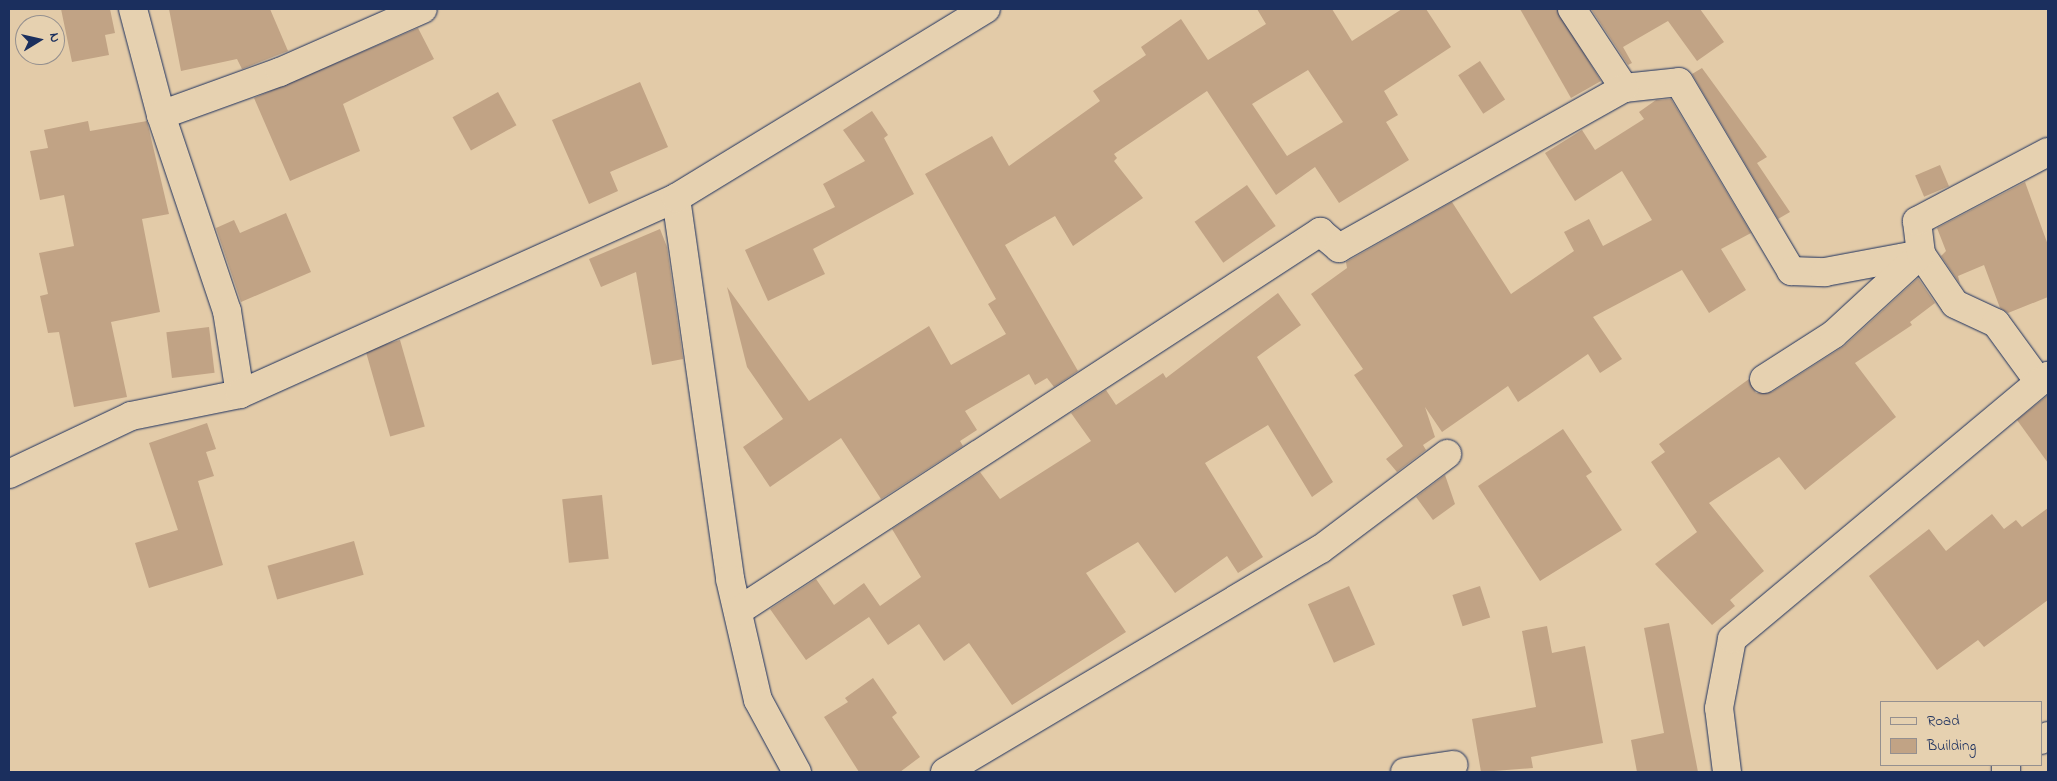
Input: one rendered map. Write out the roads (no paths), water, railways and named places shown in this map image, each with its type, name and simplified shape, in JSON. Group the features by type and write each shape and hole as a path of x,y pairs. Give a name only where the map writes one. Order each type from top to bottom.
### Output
{"street":[{"path":"133,9 161,116 227,311 240,394"},
{"path":"161,116 280,72 423,9"},
{"path":"9,474 130,416 240,394 676,198 986,9"},
{"path":"1572,9 1624,88"},
{"path":"738,611 1320,232 1339,248 1624,88 1679,82 1791,271 1824,272 1920,254"},
{"path":"1727,772 1719,708 1732,639 2043,379 1996,323 1955,304 1920,254 1916,221 2048,152"},
{"path":"676,198 738,611 758,700 797,772"},
{"path":"1764,379 1834,334 1920,254"},
{"path":"945,772 1321,549 1448,454"},
{"path":"1405,772 1453,765"}]}
